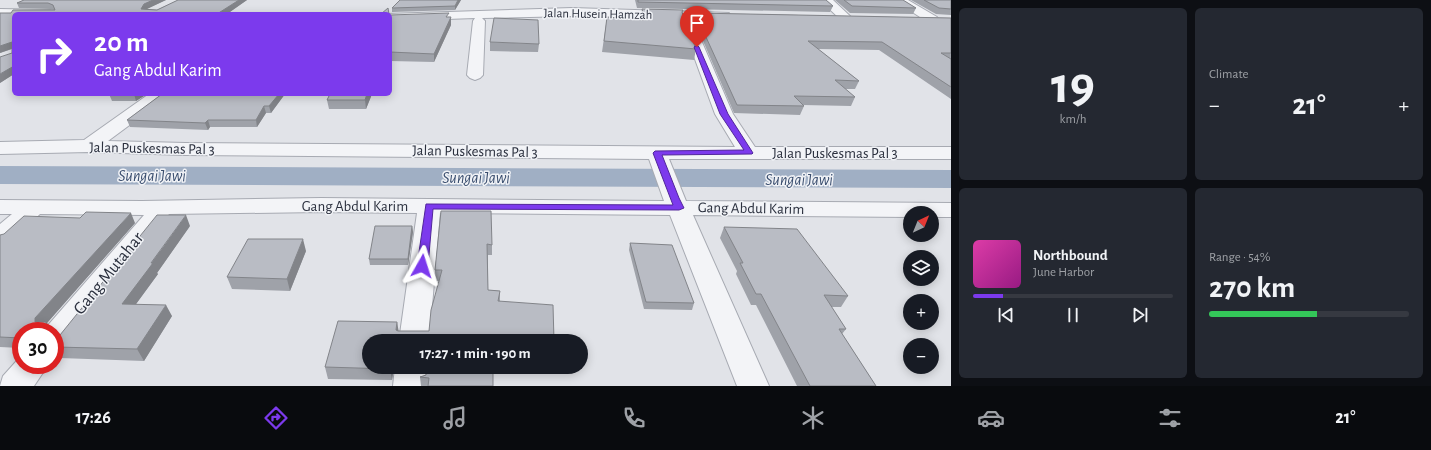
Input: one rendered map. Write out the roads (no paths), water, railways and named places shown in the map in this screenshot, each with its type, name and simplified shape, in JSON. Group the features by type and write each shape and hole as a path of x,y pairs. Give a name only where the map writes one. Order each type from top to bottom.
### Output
{"street":[{"path":"504,14 509,0"},
{"path":"826,0 846,21"},
{"path":"900,0 940,22 914,23"},
{"path":"392,14 399,5"},
{"name":"Jalan Husein Hamzah","path":"392,16 504,14 571,6 737,19"},
{"path":"36,12 50,8"},
{"path":"0,13 12,16"},
{"path":"685,14 724,114 749,153"},
{"name":"Jalan Husein Hamzah","path":"392,25 685,14"},
{"path":"0,20 12,18"},
{"path":"475,75 479,21"},
{"path":"89,146 157,96"},
{"name":"Jalan Puskesmas Pal 3","path":"0,148 89,146 659,158 749,153 951,153"},
{"path":"659,158 753,386"},
{"name":"Gang Abdul Karim","path":"0,207 162,208 321,205 429,206 677,203 951,210"},
{"path":"415,334 429,206"},
{"path":"0,237 34,207"},
{"name":"Gang Mutahar","path":"64,326 162,208"},
{"path":"15,386 25,374"},
{"path":"409,386 410,374"}],"waterway":[{"name":"Sungai Jawi","path":"0,175 951,179"}]}
